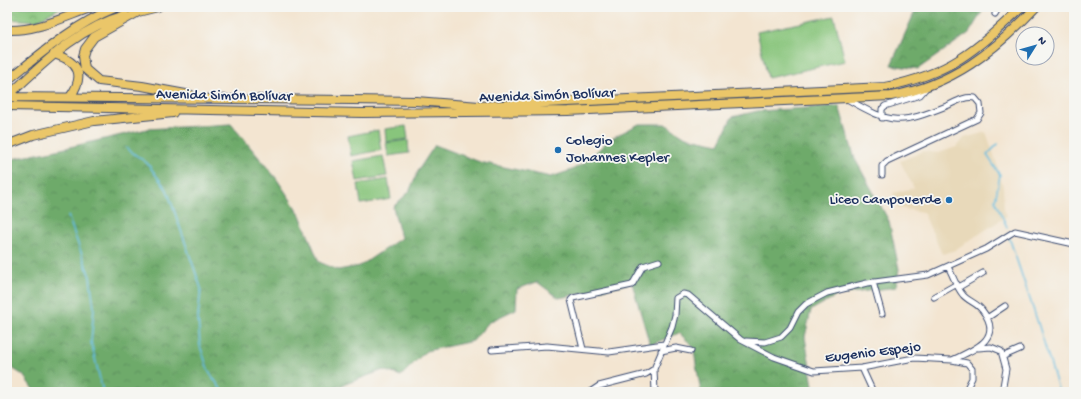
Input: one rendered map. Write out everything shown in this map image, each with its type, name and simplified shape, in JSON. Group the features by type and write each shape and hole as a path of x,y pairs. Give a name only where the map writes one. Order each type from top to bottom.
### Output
{"highway":[{"path":"7,30 23,31 39,27 93,7"},
{"path":"7,81 65,35 117,7"},
{"path":"7,97 54,54 72,41 98,26 122,16 158,7"},
{"name":"Avenida Simón Bolívar","path":"7,97 409,101 479,106 885,87 927,77 957,62 980,46 1022,7"},
{"name":"Avenida Simón Bolívar","path":"7,106 362,113 568,111 891,96 926,88 960,72 986,54 1012,32 1036,7"},
{"path":"142,10 94,37 88,44 83,56 86,69 89,74 99,81 142,86 217,100"},
{"path":"54,54 67,58 73,64 79,75 78,84 70,97"},
{"path":"7,145 33,135 94,121 168,114 194,109"}],"street":[{"path":"995,14 999,7"},
{"path":"882,118 882,109 885,106 921,94 926,88"},
{"path":"845,89 846,99 882,118 895,120 920,116 970,97 975,98 980,104 981,113 977,119 887,161 882,166 882,175"},
{"path":"741,340 755,343 774,341 786,333 798,312 816,298 826,293 873,282 914,278 928,275 986,249 1015,231 1074,244"},
{"path":"583,349 571,300 632,286 643,266 659,261"},
{"path":"948,266 962,294 982,309 987,318 989,335 978,348"},
{"path":"934,297 983,273"},
{"path":"873,282 882,314"},
{"name":"Eugenio Espejo","path":"654,368 672,327 676,298 683,294 688,295 741,340 774,357 797,366 814,371 862,368 914,358 952,360 967,363 972,369 972,378 965,392"},
{"path":"987,318 1005,306"},
{"path":"492,350 547,346 609,352 664,344"},
{"path":"661,351 676,348 691,351"},
{"path":"952,360 978,348 997,348 1004,356 1006,369 1002,392"},
{"path":"1004,356 1020,349"},
{"path":"590,392 599,386 646,374 654,368"},
{"path":"654,368 655,392"},
{"path":"862,368 873,392"}],"shaded area":[{"name":"Liceo Campoverde","path":"986,132 1003,187 1004,211 1007,216 953,251 942,254 923,212 898,208 893,193 914,188 900,161 924,151 938,153 957,147 964,138"}],"green space":[{"path":"7,7 62,7 36,21 7,19"},
{"path":"917,7 985,7 969,33 918,69 891,65"},
{"path":"834,16 845,61 768,78 757,32"},
{"path":"839,106 855,159 889,221 899,269 896,287 838,295 811,310 805,337 814,392 701,392 693,346 679,333 650,345 632,283 559,298 537,282 517,289 516,309 489,322 473,341 426,351 401,376 383,370 324,392 35,392 23,375 7,365 7,160 147,129 231,124 276,178 290,199 300,215 319,262 338,270 360,266 401,238 393,207 409,192 419,169 435,145 480,162 551,177 572,170 585,162 610,139 639,124 665,124 686,137 719,144 732,117 758,111"},
{"path":"406,126 408,139 386,142 385,129"},
{"path":"378,130 381,150 351,156 348,136"},
{"path":"408,140 409,153 388,156 386,143"},
{"path":"383,156 387,176 357,181 353,161"},
{"path":"388,179 391,199 361,204 358,184"}],"waterway":[{"path":"998,144 987,155 1000,175 995,201 1007,227"},
{"path":"126,148 147,163 167,190 201,288 198,317 200,346 209,372 223,392"},
{"path":"68,216 90,277 94,308 91,342 103,392"},
{"path":"1009,237 1059,392"}],"place":[{"name":"Colegio Johannes Kepler","path":"558,150"},
{"name":"Liceo Campoverde","path":"949,200"}]}
